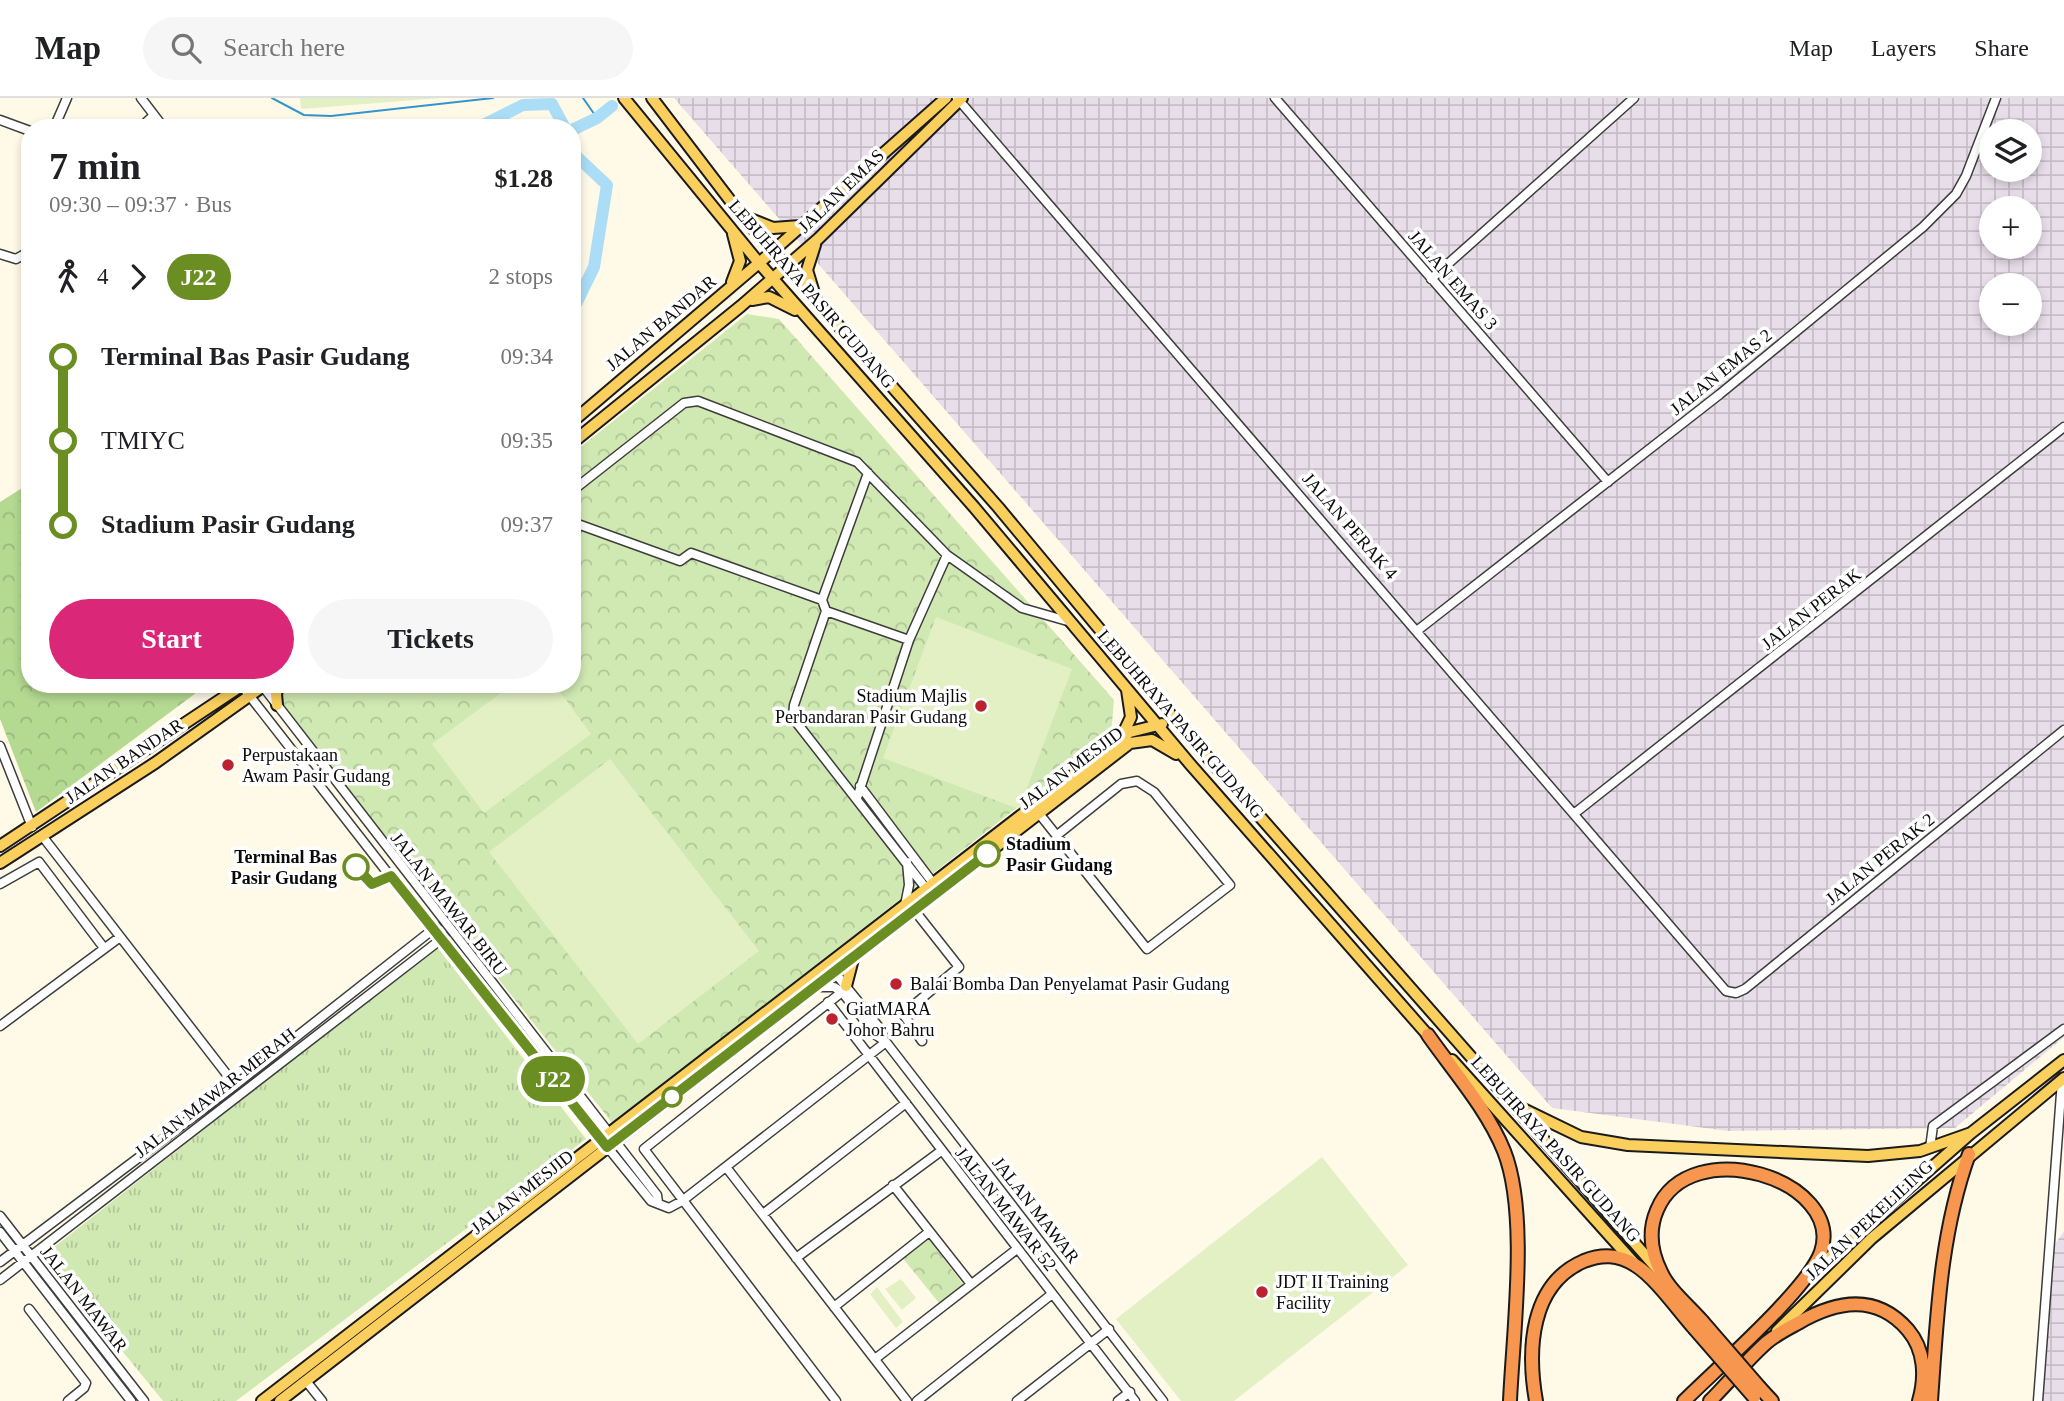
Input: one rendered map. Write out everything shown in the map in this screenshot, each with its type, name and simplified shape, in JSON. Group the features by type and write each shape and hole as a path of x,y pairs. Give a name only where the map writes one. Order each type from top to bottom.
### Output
{"highway":[{"path":"1428,1035 1486,1118 1504,1151 1513,1186 1517,1235 1510,1401"},
{"path":"1931,1401 1939,1291 1950,1218 1969,1154"},
{"path":"1662,1275 1652,1241 1659,1206 1681,1180 1697,1172 1719,1169 1770,1178 1798,1192 1819,1221 1823,1242 1808,1276 1684,1401"},
{"path":"1536,1401 1532,1366 1535,1326 1545,1293 1570,1268 1600,1256 1613,1255 1637,1266"},
{"name":"LEBUHRAYA PASIR GUDANG","path":"1637,1266 1698,1325"},
{"name":"LEBUHRAYA PASIR GUDANG","path":"1662,1275 1698,1325 1757,1395 1772,1401"},
{"path":"1768,1340 1833,1306 1857,1303 1883,1309 1900,1321 1912,1335 1922,1358 1923,1380 1919,1401"},
{"name":"JALAN PEKELILING","path":"1710,1401 1768,1340"}],"main road":[{"name":"LEBUHRAYA PASIR GUDANG","path":"624,98 759,263 1071,622 1190,764 1428,1035 1637,1266"},
{"name":"LEBUHRAYA PASIR GUDANG","path":"652,98 742,216 998,507 1175,720 1662,1275"},
{"name":"JALAN EMAS","path":"773,251 946,98"},
{"name":"JALAN EMAS","path":"741,306 818,239 960,99"},
{"path":"742,216 773,228 802,225"},
{"path":"726,290 736,275 740,261 731,228"},
{"path":"818,239 807,270 809,283 820,304"},
{"name":"JALAN BANDAR","path":"581,414 773,251"},
{"path":"741,306 769,296 808,319"},
{"name":"JALAN BANDAR","path":"581,436 741,306"},
{"path":"1120,739 1131,717 1128,690"},
{"name":"JALAN BANDAR","path":"0,846 231,693"},
{"name":"JALAN BANDAR","path":"0,863 43,837 254,693"},
{"path":"276,693 277,705"},
{"name":"JALAN MESJID","path":"280,1401 608,1140 1036,810 1120,739 1130,732 1175,720"},
{"name":"JALAN MESJID","path":"933,889 948,871 1130,743 1139,739 1163,744 1190,764"},
{"path":"1250,832 1253,825 1263,821"},
{"name":"JALAN MESJID","path":"262,1401 815,987 831,968 854,957 909,906"},
{"path":"844,989 854,957"},
{"name":"JALAN PEKELILING","path":"1808,1276 1971,1133 2064,1060"},
{"name":"JALAN PEKELILING","path":"1768,1340 1872,1238 1969,1154 2063,1079"},
{"path":"1506,1100 1572,1134 1628,1145 1868,1156 1930,1148 1971,1133"}],"street":[{"path":"58,119 67,98"},
{"path":"141,98 156,119"},
{"name":"JALAN EMAS 3","path":"1275,98 1608,482"},
{"path":"1431,279 1634,98"},
{"name":"JALAN EMAS 2","path":"1418,630 1720,394 1945,206 1966,176 1996,98"},
{"name":"JALAN PERAK 4","path":"960,99 1714,978"},
{"path":"150,119 153,116"},
{"path":"0,120 21,128"},
{"path":"0,254 16,259 21,256"},
{"path":"581,484 684,403 692,400 857,462 947,555 1022,608 1071,622"},
{"name":"JALAN PERAK","path":"1575,813 2064,427"},
{"path":"868,472 822,600 826,611 793,718 907,862 933,889"},
{"path":"581,526 680,561 691,553 822,600"},
{"path":"857,798 909,640 947,555"},
{"path":"826,611 909,640"},
{"name":"JALAN MAWAR BIRU","path":"248,693 440,940 608,1140"},
{"name":"JALAN MAWAR BIRU","path":"269,693 608,1140"},
{"name":"JALAN PERAK 2","path":"1714,978 1731,993 1745,989 2064,730"},
{"path":"0,747 32,827"},
{"path":"1036,810 1056,836 1147,949 1230,885 1153,792 1137,781 1121,785 1056,836"},
{"path":"860,786 921,866 933,889"},
{"path":"43,837 235,1085"},
{"path":"0,884 38,862 104,948"},
{"path":"907,862 909,906 959,967 902,1014 922,1041"},
{"path":"921,866 948,871"},
{"name":"JALAN MAWAR MERAH","path":"0,1262 235,1085 442,922"},
{"name":"JALAN MAWAR MERAH","path":"0,1279 450,932"},
{"path":"0,1026 120,937"},
{"name":"JALAN MAWAR","path":"831,968 844,989 882,1031 884,1040 1163,1401"},
{"path":"815,987 844,989"},
{"path":"836,1401 646,1155 647,1144 844,989"},
{"name":"JALAN MAWAR 52","path":"828,1002 1135,1401"},
{"path":"1930,1148 1933,1126 2064,1028"},
{"path":"608,1140 657,1195 657,1202 669,1208 726,1167 869,1055 884,1040"},
{"path":"2038,1401 2063,1079"},
{"path":"762,1214 906,1103"},
{"path":"796,1258 941,1151"},
{"path":"726,1167 907,1401"},
{"path":"892,1185 971,1284"},
{"name":"JALAN MAWAR","path":"0,1216 19,1248 144,1401"},
{"name":"JALAN MAWAR","path":"0,1232 19,1248"},
{"path":"834,1307 929,1232"},
{"path":"875,1359 1017,1249"},
{"name":"JALAN MAWAR","path":"27,1258 131,1401"},
{"path":"917,1401 1052,1294"},
{"path":"29,1308 86,1383 85,1388 68,1401"},
{"path":"1017,1401 1109,1329"},
{"path":"306,1381 322,1401"},
{"path":"1118,1401 1130,1392"}],"shaded area":[{"path":"674,98 2064,98 2064,1037 1955,1128 1728,1131 1552,1108"},
{"path":"2064,1231 2064,1401 2042,1401 2053,1247"}],"green space":[{"path":"300,98 441,98 301,109"},
{"path":"747,314 779,319 1114,700 1111,734 613,1124 280,702 282,693 581,693 581,447"},
{"path":"21,489 21,693 196,693 36,812 0,719 0,502"},
{"name":"Stadium Majlis Perbandaran Pasir Gudang","path":"936,617 1072,669 1019,809 883,758"},
{"path":"501,693 561,693 591,734 484,813 432,744"},
{"path":"610,759 759,951 638,1044 489,852"},
{"path":"437,947 586,1139 236,1401 163,1401 44,1255"},
{"name":"JDT II Training Facility","path":"1322,1157 1408,1265 1234,1401 1181,1401 1116,1319"},
{"path":"928,1238 963,1284 939,1303 901,1256"},
{"path":"901,1279 916,1298 902,1310 885,1289"},
{"path":"877,1287 903,1322 896,1328 870,1294"}],"waterway":[{"path":"272,98 304,115 331,116 493,98"},
{"path":"583,98 597,118"},
{"path":"495,119 523,105 552,104 560,119"},
{"path":"581,126 612,106"},
{"path":"581,160 607,185 594,267 581,294"}],"bus line":[{"name":"J22","path":"356,867 372,884 391,876 607,1147 987,854"}],"place":[{"name":"Stadium Majlis Perbandaran Pasir Gudang","path":"981,706"},
{"name":"Perpustakaan Awam Pasir Gudang","path":"228,765"},
{"name":"Stadium Pasir Gudang","path":"987,854"},
{"name":"Terminal Bas Pasir Gudang","path":"356,867"},
{"name":"Balai Bomba Dan Penyelamat Pasir Gudang","path":"896,984"},
{"name":"GiatMARA Johor Bahru","path":"832,1019"},
{"name":"JDT II Training Facility","path":"1262,1292"}]}
